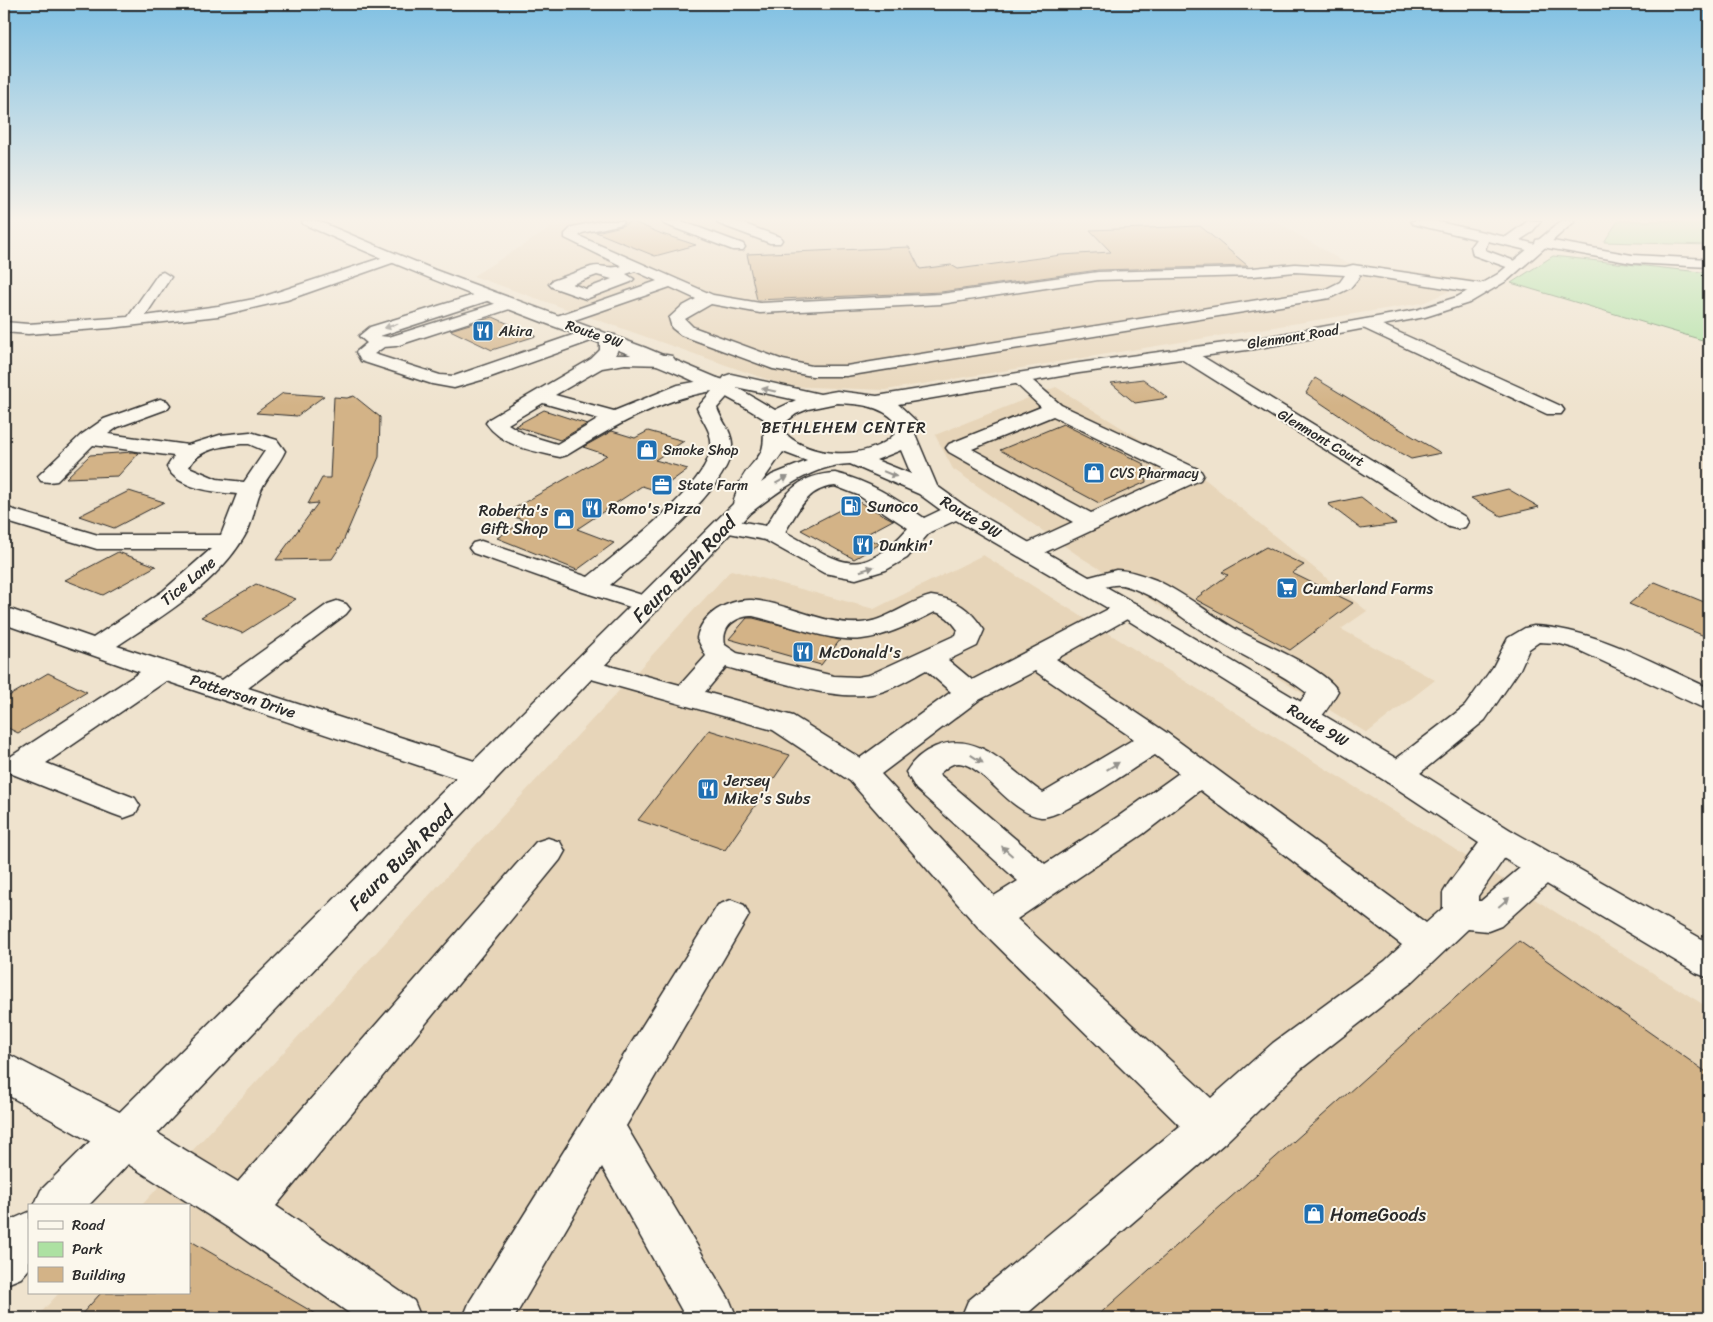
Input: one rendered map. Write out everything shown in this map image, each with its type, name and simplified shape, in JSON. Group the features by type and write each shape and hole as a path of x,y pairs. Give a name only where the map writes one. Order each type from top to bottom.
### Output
{"main road":[{"path":"134,320 160,283"},
{"path":"4,327 28,328 186,316 244,306 326,283"},
{"name":"Route 9W","path":"452,283 666,360 721,386 756,405 776,428 785,445 799,452 845,458 927,489 957,511 1127,609 1398,774 1500,840 1546,865 1709,962"},
{"path":"558,321 668,283"},
{"path":"380,342 364,352 367,357 438,380 454,382 594,334 669,283"},
{"path":"672,283 709,299 735,305 768,308 941,299 1052,283"},
{"path":"709,299 677,318 678,324 687,330 779,365 812,371 846,371 1330,293 1346,283"},
{"path":"1408,283 1475,293"},
{"name":"Glenmont Road","path":"878,402 1369,324 1419,314 1475,293 1493,283"},
{"path":"487,296 376,330 367,336 380,342 390,342 510,304"},
{"path":"1369,324 1554,410"},
{"path":"594,334 609,351 597,362 555,384 540,396 496,423 502,431 514,438 560,451 615,418 678,391 721,386"},
{"name":"Glenmont Court","path":"1184,353 1457,522"},
{"path":"597,362 634,359 666,360"},
{"name":"Route 9W","path":"686,369 816,399"},
{"path":"1020,379 1054,409 1192,475 1029,551"},
{"name":"Glenmont Road","path":"907,432 925,413 989,384"},
{"path":"592,587 684,505 714,472 721,453 722,436 717,424 709,416 707,408 721,386"},
{"path":"540,396 615,418"},
{"path":"776,428 786,410 816,399 837,397 878,402"},
{"name":"Route 9W","path":"878,402 901,414 906,421 907,432 927,489"},
{"path":"49,476 88,439 111,423 160,405"},
{"path":"1054,409 956,448 1092,523"},
{"name":"Feura Bush Road","path":"735,517 751,482 772,454 776,428"},
{"name":"Feura Bush Road","path":"59,1204 735,517 780,480 813,466 887,450 899,443 907,432"},
{"name":"Tice Lane","path":"96,648 165,602 198,575 229,542 236,531 250,489 275,451 270,444 260,439 236,438 213,443 192,452"},
{"path":"88,439 192,452"},
{"path":"192,452 180,461 178,467 181,473 213,485 250,489"},
{"path":"772,534 806,487 823,479 852,483 922,526"},
{"path":"735,517 772,534 833,568 856,572 866,570 900,553 922,526 957,511"},
{"path":"4,514 97,542 229,542"},
{"path":"481,548 649,605"},
{"path":"1087,585 1102,580 1124,577 1146,585 1226,634 1305,676 1324,691 1304,717"},
{"path":"226,691 337,609"},
{"path":"861,773 969,693 1127,609"},
{"path":"751,612 867,641 879,640 932,616 953,621 960,628 961,636 940,655 875,684 857,686 834,685 721,656 716,654 710,646 710,640 719,621 727,614 751,612"},
{"name":"Patterson Drive","path":"4,615 96,648 482,775"},
{"path":"1398,774 1475,713 1506,669 1518,644 1534,634 1557,635 1584,642 1709,699"},
{"path":"940,655 969,693"},
{"path":"687,696 721,656"},
{"path":"1036,659 1156,740 1429,946"},
{"path":"587,668 783,723 861,773 991,917 1211,1127"},
{"path":"12,762 162,670"},
{"path":"1044,884 927,781 922,772 930,763 950,752 964,751 978,758 1031,800 1043,805 1054,802 1156,740"},
{"path":"12,762 124,806"},
{"path":"991,917 1044,884 1201,773"},
{"path":"985,1318 1211,1127 1287,1056 1398,972 1429,946 1460,914 1461,893 1500,840"},
{"path":"243,1210 548,851"},
{"path":"1460,914 1488,916 1546,865"},
{"path":"487,1318 731,915"},
{"path":"4,1070 124,1137 243,1210 397,1318"},
{"path":"603,1126 713,1318"},
{"path":"4,1261 28,1236"}],"shaded area":[{"path":"492,283 1469,283 1422,303 885,390 786,386"},
{"path":"1056,387 1206,480 1367,611 1341,629 1435,680 1367,733 1082,558 953,469 935,435"},
{"path":"983,555 1709,1008 1709,1318 36,1318 58,1294 190,1294 190,1204 143,1204 731,570 874,609"}],"green space":[{"path":"1511,283 1709,283 1709,342"}],"building":[{"path":"753,283 1007,283 941,292 757,300"},
{"path":"493,317 536,336 492,350 450,330"},
{"path":"1315,378 1441,453 1411,459 1370,436 1306,393"},
{"path":"1143,379 1168,398 1135,403 1111,383"},
{"path":"283,393 324,396 297,416 256,413"},
{"path":"354,396 380,417 379,457 342,544 332,559 276,560 318,503 308,504 322,478 330,478 334,397 347,398"},
{"path":"544,410 587,424 560,440 515,426"},
{"name":"CVS Pharmacy","path":"1063,424 1144,464 1146,482 1099,503 1000,450"},
{"path":"612,431 635,438 648,431 684,441 655,460 688,469 658,491 642,486 577,529 614,543 577,570 497,538 524,521 506,513 607,455 583,447"},
{"path":"139,453 118,476 66,478 90,455"},
{"path":"1508,489 1539,507 1501,516 1471,498"},
{"path":"129,491 164,502 114,528 79,516"},
{"path":"1361,497 1396,524 1361,529 1328,504"},
{"path":"857,501 893,520 863,536 880,544 854,559 801,530"},
{"path":"1266,547 1304,565 1292,573 1353,603 1290,650 1195,599 1228,575 1222,572"},
{"path":"118,552 156,566 103,595 65,580"},
{"path":"1655,582 1709,604 1709,638 1629,604"},
{"path":"256,584 296,599 242,633 201,617"},
{"name":"McDonald's","path":"747,618 840,640 821,665 729,639"},
{"path":"48,673 87,692 18,733 4,726 4,699"},
{"path":"709,730 790,755 725,850 638,820"},
{"path":"1519,941 1709,1074 1709,1318 1095,1318"},
{"path":"190,1241 323,1318 78,1318 100,1294 190,1294"}],"place":[{"name":"Akira","path":"483,331"},
{"name":"Smoke Shop","path":"647,450"},
{"name":"CVS Pharmacy","path":"1094,473"},
{"name":"State Farm","path":"662,485"},
{"name":"Sunoco","path":"851,506"},
{"name":"Romo's Pizza","path":"592,508"},
{"name":"Roberta's Gift Shop","path":"564,519"},
{"name":"Dunkin'","path":"863,545"},
{"name":"Cumberland Farms","path":"1287,588"},
{"name":"McDonald's","path":"803,652"},
{"name":"Jersey Mike's Subs","path":"708,789"},
{"name":"HomeGoods","path":"1314,1214"}],"district":[{"name":"BETHLEHEM CENTER","path":"844,427"}]}
